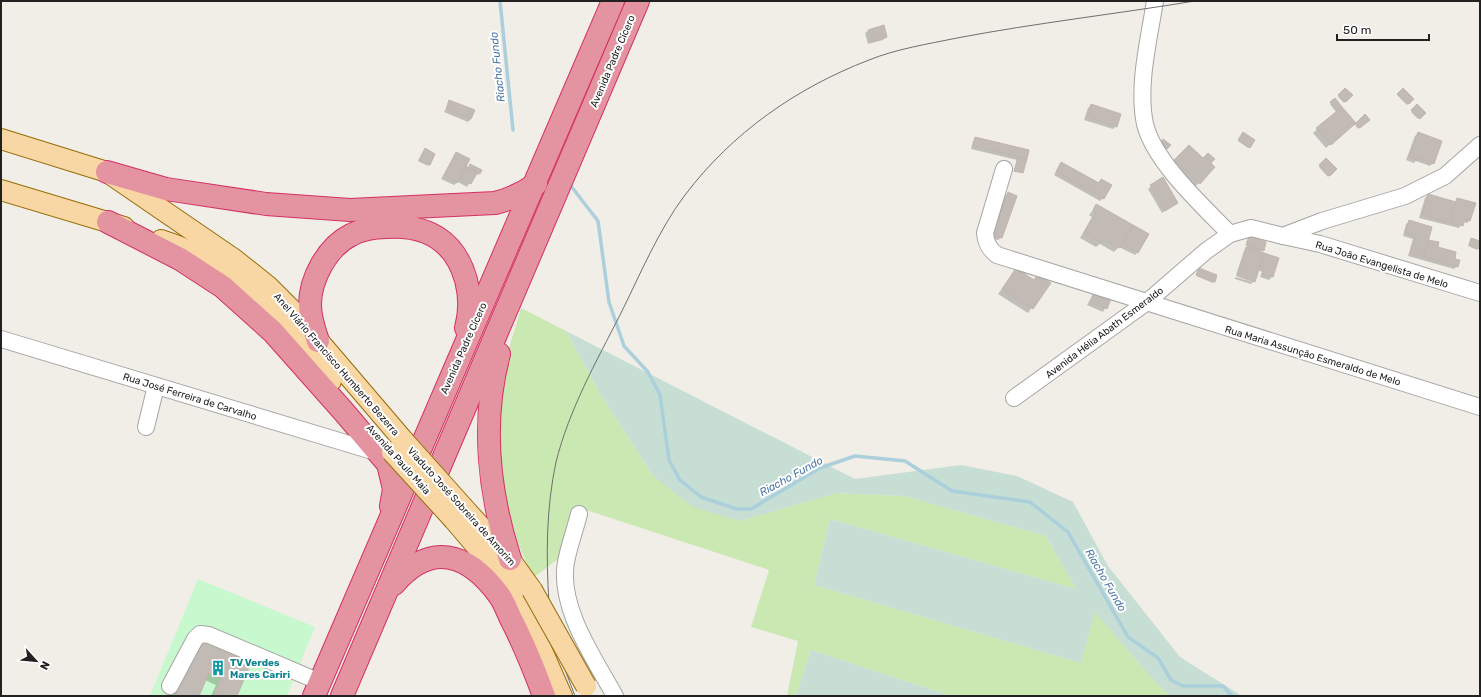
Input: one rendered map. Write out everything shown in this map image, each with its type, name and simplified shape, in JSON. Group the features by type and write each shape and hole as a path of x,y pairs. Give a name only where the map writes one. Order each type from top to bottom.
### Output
{"highway":[{"name":"Avenida Padre Cícero","path":"317,689 457,362 536,184 613,1"},
{"name":"Avenida Padre Cícero","path":"342,696 638,1"},
{"path":"107,172 166,189 266,204 350,210 495,203 510,200 523,194 536,184"},
{"path":"108,222 180,259 223,287 273,332 392,449 388,464 394,489 388,524"},
{"path":"318,341 312,323 310,306 312,287 321,265 335,247 350,235 372,228 409,227 425,230 441,239 455,254 464,272 469,292 467,324 457,362"},
{"path":"510,559 501,530 495,500 489,448 489,412 492,378 499,352 515,309 515,291"},
{"path":"386,593 404,572 414,565 434,557 452,559 471,566 481,574 500,596 519,633 544,696"}],"main road":[{"name":"Anel Viário Francisco Humberto Bezerra","path":"1,139 107,172 234,259 262,281 293,311 318,341 392,449"},
{"path":"1,190 108,222"},
{"name":"Avenida Paulo Maia","path":"108,222 148,234 195,254 239,284 280,322 392,449"},
{"name":"Viaduto José Sobreira de Amorim","path":"392,449 459,514 510,559 532,590 590,691"},
{"path":"459,514 493,567 515,597 533,630 562,696"}],"street":[{"path":"1155,1 1144,76 1146,126 1167,166 1230,234"},
{"path":"1283,236 1322,221 1405,196 1445,176 1480,146"},
{"name":"Rua Maria Assunção Esmeraldo de Melo","path":"1004,169 985,233 986,241 990,249 997,255 1480,407"},
{"name":"Avenida Hélia Abath Esmeraldo","path":"1014,398 1147,302 1206,251 1230,234 1251,228 1283,236"},
{"name":"Rua João Evangelista de Melo","path":"1283,236 1320,244 1480,293"},
{"name":"Rua José Ferreira de Carvalho","path":"1,339 156,386 392,449"},
{"path":"146,427 156,386"},
{"path":"579,514 566,563 565,583 568,603 574,620 615,696"},
{"path":"170,686 195,639 200,634 209,635 317,689"}],"green space":[{"path":"521,308 566,331 601,395 653,476 740,521 837,493 904,496 1046,536 1076,589 830,519 814,585 1081,663 1095,611 1156,683 1171,696 951,696 811,650 796,696 787,696 798,641 751,627 769,570 574,506 561,557 534,577 518,542 507,505 503,486 499,447 499,407 502,380"},
{"path":"566,331 855,479 961,465 1017,476 1073,502 1108,566 1180,657 1242,696 1171,696 1156,683 1095,612 1081,663 814,585 830,519 1076,589 1046,536 904,496 837,493 740,521 693,507 653,476 601,395"},
{"path":"198,579 315,627 287,696 150,696"},
{"path":"811,650 951,696 796,696"}],"building":[{"path":"884,25 887,37 871,42 868,30"},
{"path":"1345,88 1353,95 1346,102 1338,95"},
{"path":"1403,88 1414,99 1409,104 1397,94"},
{"path":"1335,98 1342,107 1337,110 1330,102"},
{"path":"449,100 475,110 471,119 446,109"},
{"path":"1091,104 1121,114 1117,127 1087,117"},
{"path":"1417,104 1426,113 1420,119 1411,110"},
{"path":"1342,107 1356,123 1331,145 1316,128"},
{"path":"1365,114 1370,120 1360,128 1356,123"},
{"path":"1243,132 1255,140 1250,148 1238,140"},
{"path":"1418,132 1442,141 1434,164 1418,158 1417,160 1409,157"},
{"path":"975,137 1029,150 1027,159 973,146"},
{"path":"1163,139 1171,145 1167,149 1160,144"},
{"path":"1189,145 1203,158 1208,153 1215,159 1211,163 1215,167 1200,184 1174,160"},
{"path":"425,148 435,154 430,165 419,160"},
{"path":"456,152 470,159 457,183 444,175"},
{"path":"1018,157 1027,159 1023,173 1014,171"},
{"path":"1326,158 1337,169 1330,176 1319,165"},
{"path":"1061,162 1099,183 1101,179 1112,185 1104,199 1056,172"},
{"path":"470,164 482,170 480,174 469,167"},
{"path":"466,166 477,173 471,184 460,179"},
{"path":"1163,177 1178,203 1165,211 1150,185"},
{"path":"1008,192 1017,196 1002,238 993,235"},
{"path":"1428,194 1456,202 1450,223 1422,215"},
{"path":"1457,198 1476,203 1470,221 1465,219 1463,226 1450,223"},
{"path":"1096,204 1133,225 1120,248 1104,239 1102,243 1084,233 1096,212 1093,210"},
{"path":"1409,220 1432,227 1424,257 1410,254 1415,236 1405,233"},
{"path":"1133,225 1149,234 1138,253 1122,244"},
{"path":"1249,236 1266,242 1264,251 1246,245"},
{"path":"1471,238 1480,241 1479,249 1469,245"},
{"path":"1428,240 1439,242 1438,247 1456,252 1455,259 1460,260 1458,267 1424,257"},
{"path":"1246,247 1264,253 1255,282 1237,276"},
{"path":"1264,253 1279,258 1273,277 1262,274 1264,269 1260,267"},
{"path":"1016,268 1034,280 1038,274 1051,283 1033,309 1002,289"},
{"path":"1199,268 1217,275 1215,282 1196,275"},
{"path":"1094,292 1111,299 1107,309 1090,302"},
{"name":"TV Verdes Mares Cariri","path":"199,641 251,663 237,696 214,696 221,678 209,673 199,696 175,696"}],"waterway":[{"name":"Riacho Fundo","path":"500,1 513,130"},
{"name":"Riacho Fundo","path":"571,186 598,221 609,302 624,346 648,372 660,395 669,460 680,480 701,497 737,509 751,509 820,468 855,456 905,461 952,491 1030,502 1068,532 1128,637 1158,658 1171,680 1183,686 1223,686 1232,696"}],"tram line":[{"path":"549,603 547,550 550,497 556,462 568,424 593,368 667,223 685,195 723,152 745,132 791,99 842,71 879,56 912,47 957,38 1195,1"},
{"path":"564,667 575,696"}],"place":[{"name":"TV Verdes Mares Cariri","path":"218,668"}]}
